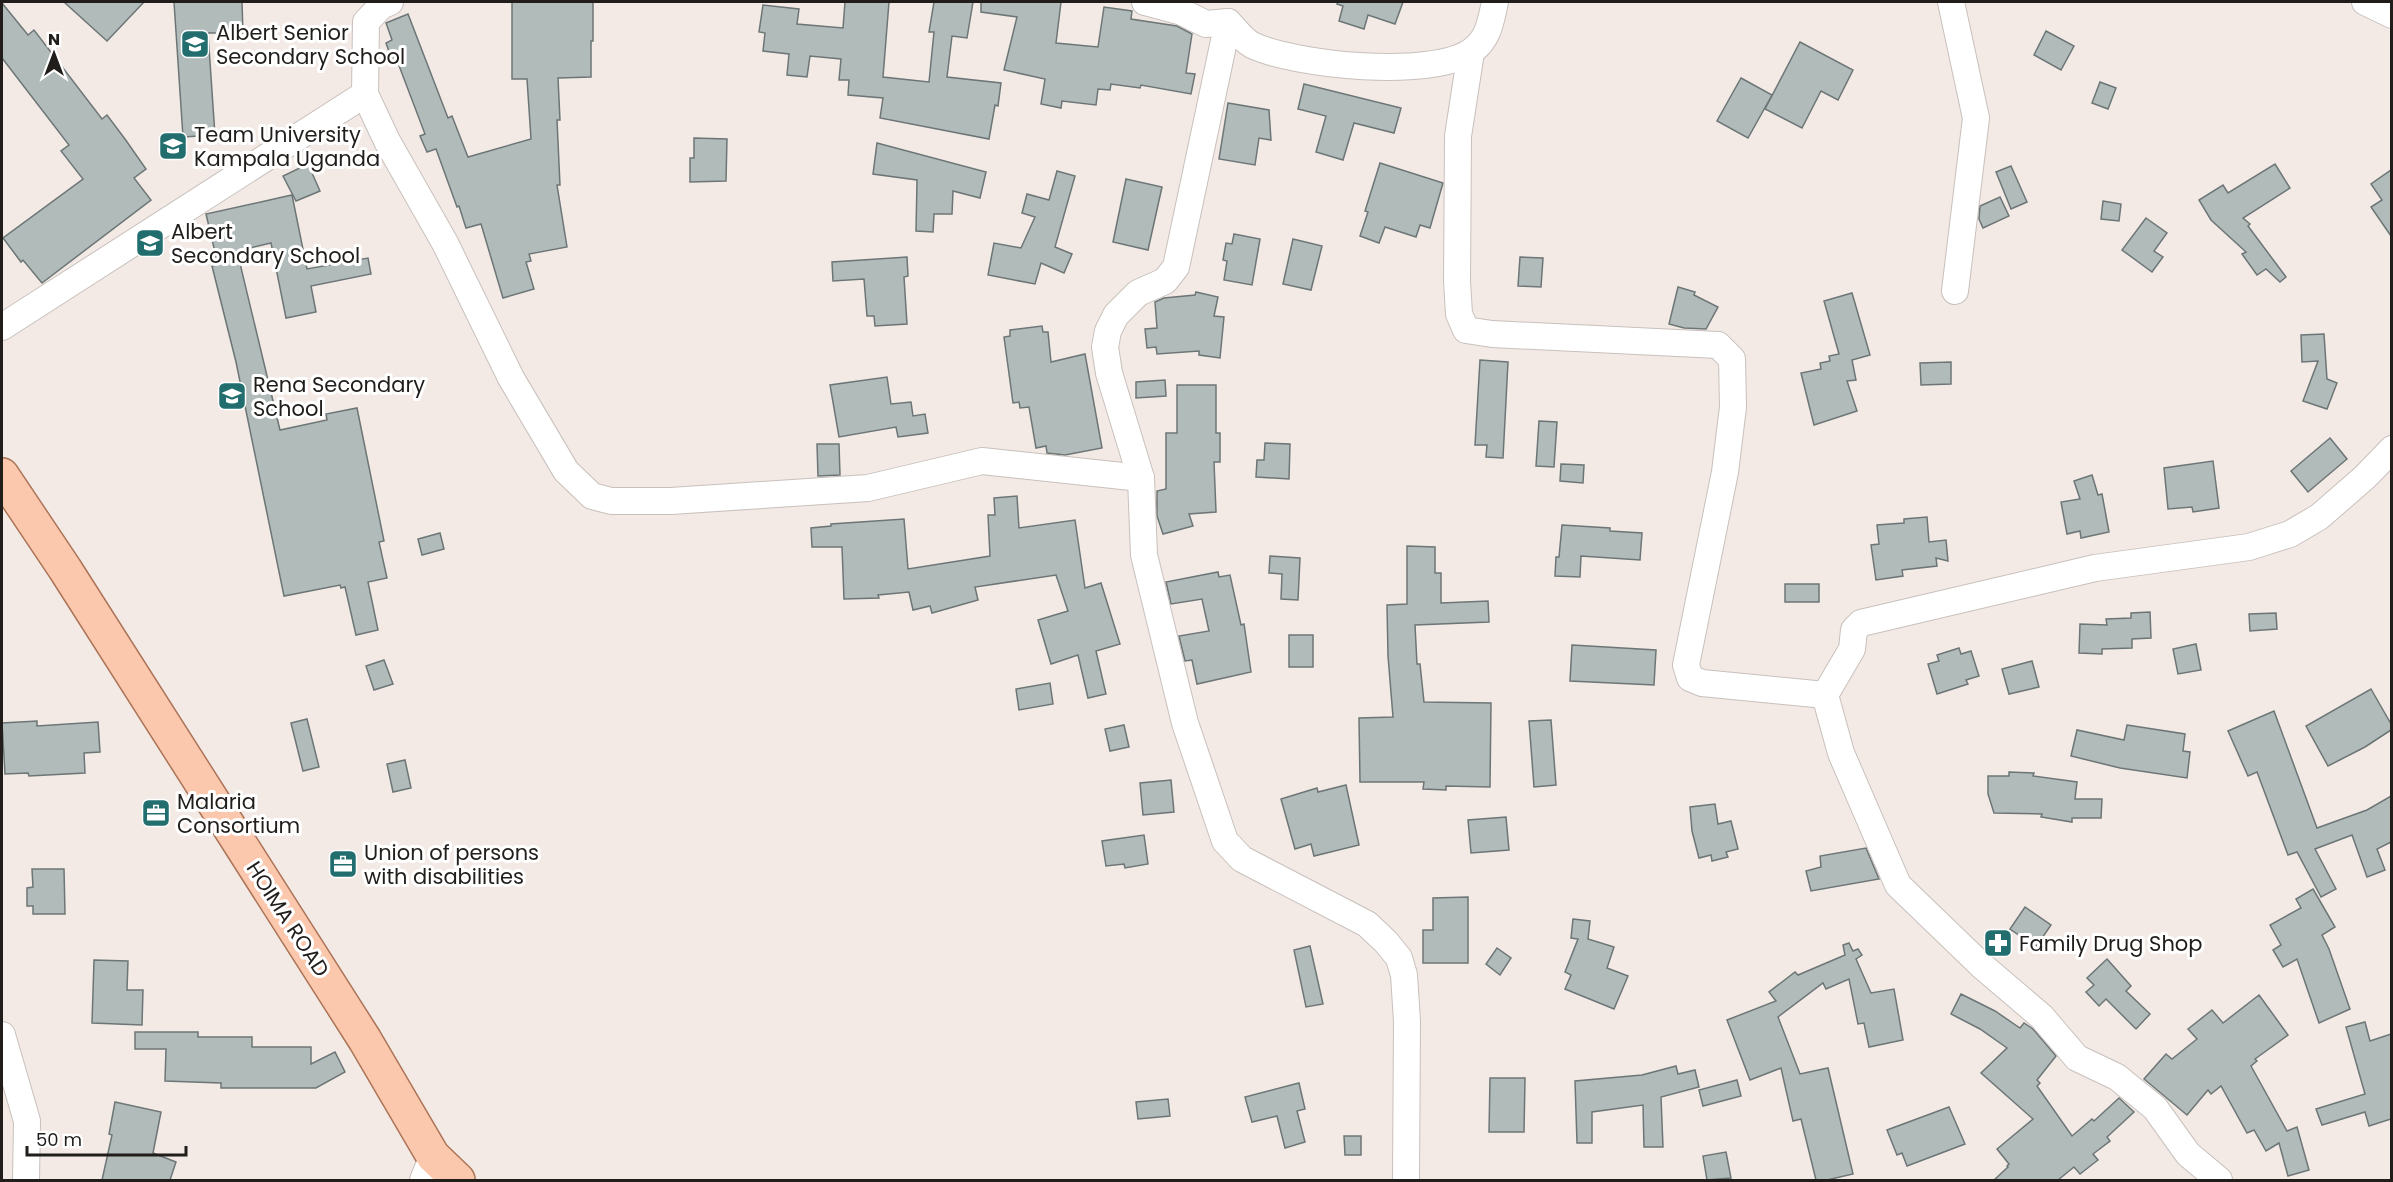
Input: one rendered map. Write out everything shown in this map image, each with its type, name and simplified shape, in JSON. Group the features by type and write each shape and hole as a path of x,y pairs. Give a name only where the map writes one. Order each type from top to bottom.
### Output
{"main road":[{"name":"HOIMA ROAD","path":"2,476 65,569 365,1040 428,1168 458,1180"}],"street":[{"path":"390,2 381,6 366,22 365,94 387,141 445,243 511,378 566,471 592,495 611,501 671,501 868,488 982,461 1141,478"},
{"path":"1145,2 1182,12 1206,24 1228,22"},
{"path":"1228,22 1250,44 1292,59 1380,68 1440,63 1472,52 1487,36 1496,2"},
{"path":"1952,2 1976,118 1955,291"},
{"path":"2365,2 2391,15"},
{"path":"1228,22 1176,267 1165,281 1138,293 1116,315 1108,331 1105,347 1108,373 1141,478 1144,555 1185,723 1225,841 1242,859 1367,924 1399,958 1404,975 1407,1021 1406,1180"},
{"path":"1472,52 1458,136 1457,281 1460,314 1467,330 1492,334 1718,345 1732,359 1733,407 1725,472 1686,665 1690,678 1702,683 1825,694"},
{"path":"2,327 365,94"},
{"path":"2219,1180 2188,1154 2155,1108 2117,1077 2077,1058 2042,1017 1981,965 1898,885 1841,753 1825,694 1852,649 1854,630 1861,623 2095,568 2249,547 2270,541 2290,534 2319,517 2365,477 2391,449"},
{"path":"2,1035 27,1121 26,1180"}],"building":[{"path":"64,2 144,2 107,41"},
{"path":"174,2 242,2 243,33 208,33 215,135 183,137"},
{"path":"512,2 593,2 593,41 591,41 591,77 558,78 560,185 557,185 567,247 529,254 531,261 526,262 534,289 503,298 481,224 466,228 436,149 427,152 420,136 425,134 398,63 394,65 386,43 392,40 386,23 408,14 448,118 452,116 468,157 531,139 527,79 512,79"},
{"path":"845,2 889,2 883,77 929,82 934,32 929,32 934,2 973,2 967,38 952,36 947,77 1001,83 998,106 995,105 989,139 880,118 883,98 848,95 849,80 839,80 841,59 810,56 807,77 787,75 789,54 763,51 765,33 759,32 763,5 799,9 797,24 843,28"},
{"path":"981,2 1061,2 1056,43 1098,47 1104,7 1132,11 1131,19 1177,26 1192,34 1186,73 1195,74 1191,94 1141,85 1140,88 1111,84 1110,90 1098,89 1096,105 1062,101 1061,108 1041,104 1045,79 1004,70 1017,17 981,12"},
{"path":"1338,2 1403,2 1395,24 1368,15 1364,29 1339,21 1343,6 1337,4"},
{"path":"2,3 28,35 34,30 102,119 107,115 146,169 134,178 151,200 42,283 23,260 21,262 3,238 83,179 61,151 69,145 2,58"},
{"path":"2046,31 2074,46 2061,70 2034,55"},
{"path":"1800,42 1853,70 1838,100 1821,91 1802,128 1765,109"},
{"path":"1741,78 1772,95 1748,138 1717,121"},
{"path":"2100,82 2116,88 2108,109 2092,103"},
{"path":"1304,84 1401,108 1394,133 1354,123 1343,160 1316,152 1326,116 1298,109"},
{"path":"1228,103 1269,110 1271,140 1259,138 1255,165 1219,159"},
{"path":"694,138 727,139 726,181 690,182 690,158 694,158"},
{"path":"877,143 986,172 980,198 953,191 952,214 934,214 933,232 916,231 917,180 873,174"},
{"path":"1380,163 1443,183 1430,228 1420,225 1416,237 1385,227 1379,243 1360,236"},
{"path":"308,164 320,191 296,201 283,176"},
{"path":"2275,164 2290,188 2243,218 2250,224 2248,226 2286,277 2280,282 2266,269 2257,275 2242,254 2246,252 2211,220 2199,200 2223,185 2228,193"},
{"path":"2011,166 2027,202 2011,209 1996,172"},
{"path":"2391,170 2391,236 2371,207 2382,200 2371,184"},
{"path":"1057,171 1075,176 1055,247 1072,254 1064,273 1041,263 1035,284 988,275 994,243 1021,248 1035,217 1022,213 1027,194 1049,200"},
{"path":"1126,179 1162,187 1148,250 1113,242"},
{"path":"292,195 307,269 368,258 371,274 311,286 316,312 286,318 271,243 237,251 280,430 327,420 326,414 357,408 384,541 379,542 387,578 368,582 378,630 356,635 345,587 341,588 340,585 284,596 236,362 212,266 218,265 206,214"},
{"path":"2000,197 2009,216 1983,228 1979,219 1980,206"},
{"path":"2103,201 2121,204 2119,221 2101,219"},
{"path":"2146,218 2167,233 2154,251 2163,257 2152,272 2122,250"},
{"path":"1234,234 1260,239 1252,285 1224,280 1227,261 1223,260 1226,243 1232,244"},
{"path":"1293,239 1322,246 1311,290 1283,284"},
{"path":"907,257 908,276 904,277 907,324 875,326 874,316 867,316 864,279 833,281 832,262"},
{"path":"1520,257 1543,258 1541,287 1518,286"},
{"path":"1678,287 1695,292 1694,295 1718,307 1706,329 1684,328 1669,324"},
{"path":"1196,292 1218,297 1214,316 1224,317 1220,358 1199,355 1199,351 1157,354 1156,347 1147,348 1145,329 1157,328 1155,302 1164,298 1195,295"},
{"path":"1852,293 1870,355 1852,360 1856,380 1847,381 1857,411 1814,425 1801,373 1821,369 1820,363 1830,361 1829,356 1839,354 1824,301"},
{"path":"1042,326 1043,332 1048,332 1051,362 1085,354 1102,448 1065,455 1047,453 1046,446 1036,448 1029,407 1020,408 1019,402 1013,403 1004,337 1010,336 1010,330"},
{"path":"2324,334 2327,379 2337,383 2327,409 2303,401 2318,361 2302,362 2301,335"},
{"path":"1480,360 1508,362 1503,458 1486,457 1487,445 1475,445"},
{"path":"1951,362 1951,384 1921,385 1920,363"},
{"path":"887,377 891,404 911,402 913,416 925,414 928,433 898,437 896,427 839,437 830,385"},
{"path":"1165,380 1166,396 1136,398 1136,382"},
{"path":"1177,385 1216,385 1216,433 1220,433 1220,462 1214,462 1216,512 1189,514 1193,526 1163,534 1157,516 1157,491 1166,489 1166,433 1177,433"},
{"path":"1539,421 1557,422 1554,467 1536,466"},
{"path":"2330,438 2347,459 2308,492 2291,471"},
{"path":"1265,443 1290,444 1289,479 1256,477 1257,460 1264,460"},
{"path":"817,444 839,444 840,475 818,476"},
{"path":"2213,461 2219,508 2193,512 2192,507 2168,509 2164,468"},
{"path":"1561,464 1584,465 1583,483 1560,481"},
{"path":"2092,475 2098,495 2102,494 2109,532 2081,538 2080,531 2067,534 2061,502 2080,499 2074,481"},
{"path":"1017,496 1019,528 1075,520 1085,588 1101,583 1120,644 1096,651 1106,694 1088,698 1078,655 1051,664 1038,620 1068,611 1056,575 975,587 978,600 932,613 930,606 913,610 909,592 878,595 879,598 844,599 842,547 812,547 811,528 831,526 831,524 904,519 908,569 990,556 988,515 995,515 994,498"},
{"path":"1927,517 1929,542 1946,540 1948,561 1936,558 1937,566 1902,570 1903,576 1876,580 1871,545 1879,544 1877,525 1904,523 1904,519"},
{"path":"1562,525 1642,533 1640,560 1581,556 1580,577 1555,576"},
{"path":"440,533 444,549 422,555 418,539"},
{"path":"1407,546 1435,547 1435,573 1441,573 1441,603 1488,601 1489,622 1415,625 1417,664 1420,664 1424,702 1491,703 1490,787 1446,786 1446,790 1423,789 1424,782 1360,782 1359,718 1393,717 1387,605 1407,604"},
{"path":"1270,556 1300,558 1298,600 1281,599 1282,574 1269,573"},
{"path":"1218,572 1219,577 1230,575 1241,625 1244,624 1251,672 1197,684 1192,660 1185,661 1179,636 1209,631 1202,599 1171,604 1166,582"},
{"path":"1785,584 1819,584 1819,602 1785,602"},
{"path":"2150,612 2151,638 2132,639 2132,648 2102,649 2102,654 2079,653 2080,624 2107,625 2106,619 2131,618 2131,613"},
{"path":"2276,613 2277,629 2250,631 2249,614"},
{"path":"1289,635 1313,635 1313,667 1289,667"},
{"path":"2196,644 2201,670 2178,674 2173,649"},
{"path":"1572,645 1656,650 1654,685 1570,681"},
{"path":"1959,648 1961,654 1971,651 1979,676 1966,680 1968,684 1937,694 1928,664 1939,661 1937,655"},
{"path":"384,660 393,684 374,690 366,666"},
{"path":"2032,661 2039,687 2009,694 2002,669"},
{"path":"1050,683 1053,704 1019,710 1016,689"},
{"path":"2371,689 2391,724 2391,730 2365,747 2328,766 2306,726"},
{"path":"2274,711 2317,828 2367,810 2391,796 2391,842 2377,849 2385,870 2367,877 2352,835 2315,849 2336,889 2321,897 2297,852 2288,855 2257,772 2248,776 2228,731"},
{"path":"307,719 319,767 303,771 291,723"},
{"path":"1551,720 1556,785 1534,787 1529,721"},
{"path":"37,721 37,726 98,722 100,752 84,753 85,773 29,776 28,773 5,774 2,723"},
{"path":"1124,725 1129,747 1110,751 1105,729"},
{"path":"2127,725 2185,734 2183,751 2190,752 2187,778 2120,768 2071,756 2077,730 2124,740"},
{"path":"405,760 411,788 393,792 387,764"},
{"path":"2009,772 2034,773 2033,776 2077,782 2075,799 2102,799 2101,818 2072,818 2072,822 2041,817 2042,814 1994,813 1988,794 1988,776 2009,776"},
{"path":"1171,780 1174,812 1143,815 1140,783"},
{"path":"1346,785 1359,845 1314,856 1311,844 1295,849 1281,799 1317,788 1318,792"},
{"path":"1715,804 1718,824 1731,821 1738,849 1726,852 1728,857 1712,861 1711,855 1699,858 1692,831 1690,807"},
{"path":"1506,817 1509,850 1471,853 1468,820"},
{"path":"1144,835 1148,864 1125,868 1124,864 1106,866 1102,841"},
{"path":"1866,848 1879,879 1811,891 1806,871 1821,867 1820,856"},
{"path":"32,869 64,869 65,914 33,914 33,906 27,906 27,888 33,887"},
{"path":"2313,889 2335,927 2322,935 2350,1009 2319,1023 2297,959 2283,967 2273,950 2281,945 2270,925 2301,908 2296,899"},
{"path":"1468,897 1468,963 1423,963 1423,930 1433,930 1433,898"},
{"path":"2025,907 2051,925 2036,947 2010,929"},
{"path":"1573,919 1590,921 1588,939 1614,947 1607,968 1628,976 1614,1009 1565,989 1571,975 1565,972 1578,939 1571,938"},
{"path":"1849,943 1853,951 1858,949 1862,955 1856,959 1871,993 1894,989 1903,1040 1869,1047 1864,1023 1858,1024 1849,979 1826,989 1823,983 1778,1017 1800,1074 1828,1068 1853,1174 1816,1180 1801,1119 1793,1121 1781,1068 1750,1080 1727,1020 1776,1001 1769,992 1795,972 1798,975 1845,955 1843,945"},
{"path":"1310,946 1323,1004 1306,1007 1294,950"},
{"path":"1497,948 1511,958 1500,975 1486,964"},
{"path":"2107,959 2131,986 2126,991 2150,1014 2136,1029 2106,999 2099,1006 2086,992 2094,985 2087,978"},
{"path":"94,960 128,961 127,990 143,990 142,1025 92,1023"},
{"path":"1961,994 1995,1011 2020,1028 2024,1023 2033,1029 2056,1056 2037,1080 2040,1083 2037,1086 2072,1136 2092,1119 2094,1121 2119,1098 2134,1112 2107,1137 2110,1141 2093,1154 2098,1160 2080,1174 2074,1167 2058,1180 1994,1180 2009,1164 1997,1149 2033,1119 1981,1073 2007,1048 1980,1029 1951,1014"},
{"path":"2259,995 2288,1035 2255,1059 2257,1061 2251,1066 2287,1131 2297,1127 2309,1170 2288,1176 2279,1143 2266,1151 2254,1130 2247,1133 2221,1086 2211,1094 2208,1090 2187,1115 2144,1079 2166,1054 2172,1059 2197,1039 2188,1029 2212,1010 2223,1023"},
{"path":"2365,1022 2370,1041 2391,1034 2391,1119 2369,1126 2365,1112 2322,1125 2316,1109 2365,1094 2346,1027"},
{"path":"135,1032 198,1032 198,1037 252,1037 252,1047 311,1047 311,1064 335,1052 345,1072 316,1088 221,1088 221,1083 165,1081 166,1049 135,1049"},
{"path":"1676,1066 1678,1074 1695,1070 1699,1087 1661,1097 1663,1147 1644,1147 1643,1105 1592,1112 1592,1143 1577,1143 1575,1081 1642,1075"},
{"path":"1490,1078 1525,1078 1524,1132 1489,1132"},
{"path":"1737,1080 1741,1096 1703,1106 1699,1090"},
{"path":"1299,1083 1305,1109 1297,1111 1305,1142 1285,1148 1277,1116 1252,1122 1245,1097"},
{"path":"1168,1099 1170,1116 1138,1119 1136,1102"},
{"path":"115,1102 161,1112 153,1153 176,1162 170,1180 102,1180 112,1135 109,1134"},
{"path":"1949,1107 1965,1144 1907,1166 1902,1153 1897,1155 1887,1130"},
{"path":"1344,1136 1361,1136 1361,1155 1345,1155"},
{"path":"1726,1152 1731,1178 1707,1180 1703,1156"}],"place":[{"name":"Albert Senior Secondary School","path":"195,44"},
{"name":"Team University Kampala Uganda","path":"173,146"},
{"name":"Albert Secondary School","path":"150,243"},
{"name":"Rena Secondary School","path":"232,396"},
{"name":"Malaria Consortium","path":"156,813"},
{"name":"Union of persons with disabilities","path":"343,864"},
{"name":"Family Drug Shop","path":"1998,943"}]}
